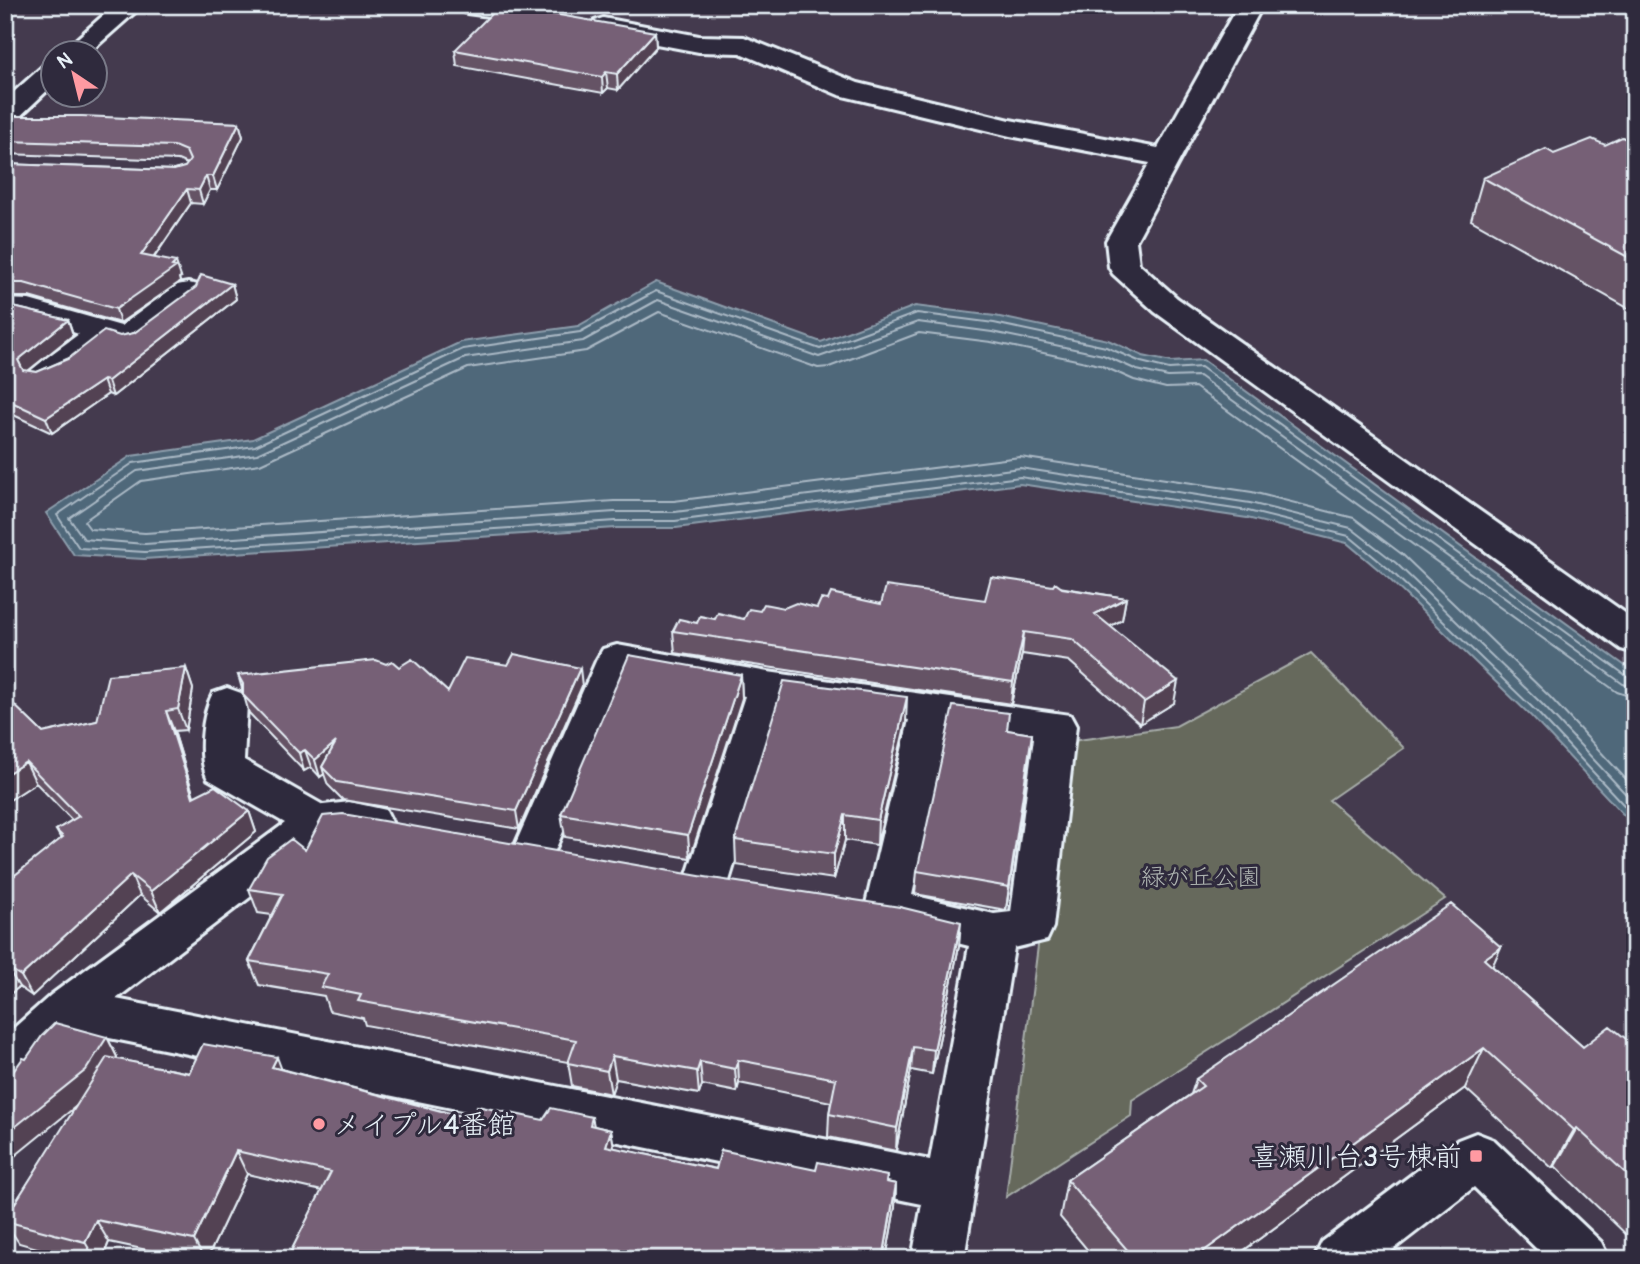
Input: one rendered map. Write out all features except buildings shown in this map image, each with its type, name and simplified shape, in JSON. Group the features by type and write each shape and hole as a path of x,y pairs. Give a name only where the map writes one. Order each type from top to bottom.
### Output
{"street":[{"path":"92,38 131,5"},
{"path":"467,5 524,12 699,44 744,46 849,89 1010,128 1167,158"},
{"path":"1251,5 1121,241 1124,267 1166,305 1635,639"},
{"path":"5,115 38,85"},
{"path":"5,307 29,309 126,338 188,292"},
{"path":"43,376 102,331"},
{"path":"535,850 617,659 768,686 1056,726 1031,927 994,933 868,905 932,710"},
{"path":"706,880 768,686"},
{"path":"227,703 223,768 318,822"},
{"path":"5,1066 67,1009 318,822 350,818 416,830"},
{"path":"938,1259 994,933"},
{"path":"67,1009 950,1187"},
{"path":"1340,1259 1476,1156 1583,1259"}],"green space":[{"name":"緑が丘公園","path":"1311,653 1404,748 1329,800 1445,899 1132,1100 1131,1116 1006,1197 1039,938 1072,741 1176,726"}],"water":[{"path":"656,282 821,342 915,306 995,316 1108,340 1143,356 1171,362 1203,360 1635,673 1635,827 1531,716 1385,575 1347,543 1247,518 1020,484 676,528 616,528 144,559 74,555 46,513 131,456 253,439 461,342 578,326"}],"place":[{"name":"メイプル4番館","path":"319,1124"},
{"name":"喜瀬川台3号棟前","path":"1476,1156"}]}
